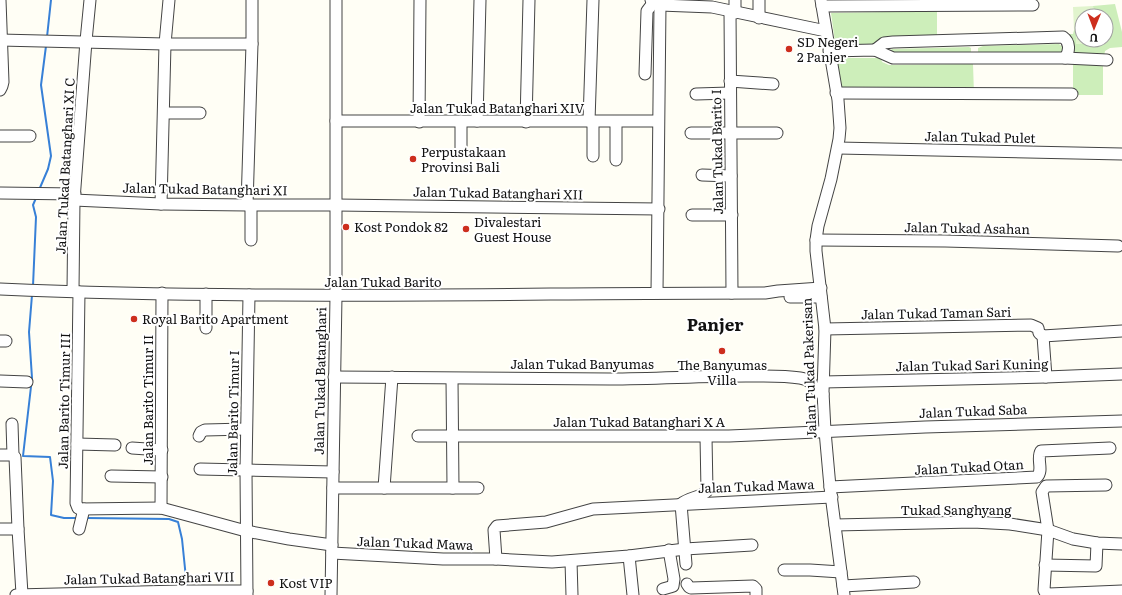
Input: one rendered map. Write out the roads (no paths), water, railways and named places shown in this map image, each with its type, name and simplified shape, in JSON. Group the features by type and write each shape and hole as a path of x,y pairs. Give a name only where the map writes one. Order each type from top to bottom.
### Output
{"street":[{"name":"Jalan Tukad Batanghari XI C","path":"76,291 74,197 90,0"},
{"path":"161,204 165,44 169,0"},
{"path":"251,240 249,205 252,0"},
{"name":"Jalan Tukad Batanghari","path":"331,595 336,296 336,0"},
{"path":"419,122 420,0"},
{"path":"477,121 480,0"},
{"path":"526,122 529,0"},
{"path":"592,0 591,121 593,156"},
{"name":"Jalan Tukad Barito I","path":"732,293 730,81 733,12 735,0"},
{"path":"759,18 760,0"},
{"path":"0,1 3,82 0,90"},
{"path":"645,74 646,11 655,2 712,4 733,12 822,31"},
{"path":"655,2 659,209 657,293"},
{"path":"822,3 1033,5"},
{"name":"Jalan Tukad Pakerisan","path":"822,3 822,31 829,51 840,122 840,139 828,193 818,226 816,257 824,329 823,394 825,432 831,492 844,590"},
{"path":"876,50 884,43 893,42 1063,37 1068,42 1069,47 1065,58"},
{"path":"1,40 165,44 252,44"},
{"path":"974,40 974,59"},
{"path":"829,51 876,50 892,58 1065,58 1107,60"},
{"path":"730,81 773,84"},
{"path":"696,94 730,93"},
{"path":"836,93 1072,94"},
{"path":"164,113 200,113"},
{"name":"Jalan Tukad Batanghari XIV","path":"336,121 658,121"},
{"path":"461,121 461,151"},
{"path":"616,122 616,160"},
{"path":"691,133 777,133"},
{"path":"0,136 30,136"},
{"name":"Jalan Tukad Pulet","path":"838,148 1122,154"},
{"path":"702,175 731,176"},
{"name":"Jalan Tukad Batanghari XI","path":"0,193 35,193 161,204 336,205"},
{"name":"Jalan Tukad Batanghari XII","path":"336,205 659,209"},
{"path":"692,215 732,216"},
{"name":"Jalan Tukad Asahan","path":"816,240 945,241 1118,246"},
{"name":"Jalan Tukad Barito","path":"0,289 336,296 765,293 778,291 821,293"},
{"name":"Jalan Barito Timur III","path":"76,291 76,503 81,517 161,508"},
{"name":"Jalan Barito Timur II","path":"161,508 162,293"},
{"path":"206,294 206,328"},
{"name":"Jalan Barito Timur I","path":"246,531 246,430 249,295"},
{"name":"Jalan Tukad Taman Sari","path":"824,329 1031,325 1038,328 1039,333 1042,336"},
{"path":"1046,377 1042,336 1122,331"},
{"name":"Jalan Tukad Sari Kuning","path":"824,382 1122,374"},
{"name":"Jalan Tukad Banyumas","path":"334,377 610,379 773,376 808,380 812,382 819,393 823,394"},
{"path":"384,488 392,377"},
{"path":"452,379 453,488"},
{"path":"0,381 27,382"},
{"name":"Jalan Tukad Saba","path":"825,432 1122,421"},
{"path":"12,424 18,528 19,595"},
{"path":"199,436 201,432 205,430 246,430"},
{"name":"Jalan Tukad Batanghari X A","path":"418,436 755,436 825,432"},
{"path":"681,504 707,492 706,436"},
{"path":"77,444 115,445"},
{"path":"132,448 162,450"},
{"name":"Jalan Tukad Otan","path":"831,492 1037,477 1040,472 1041,451 1110,448"},
{"path":"0,455 14,455"},
{"path":"200,469 333,472"},
{"path":"111,476 162,477"},
{"path":"1106,484 1046,486 1042,492 1048,530 1045,565 1045,592 1049,594 1122,591"},
{"path":"333,488 478,488"},
{"name":"Jalan Tukad Mawa","path":"496,559 494,530 497,526 546,522 593,509 681,504 831,492"},
{"name":"Jalan Tukad Mawa","path":"681,504 685,549"},
{"path":"161,508 246,531 332,549"},
{"name":"Tukad Sanghyang","path":"835,525 973,522 1010,524 1048,530 1073,539 1097,543 1122,544"},
{"path":"0,529 18,528"},
{"name":"Jalan Tukad Batanghari VII","path":"19,595 185,591 247,593 246,531"},
{"path":"1045,565 1096,566 1097,543"},
{"name":"Jalan Tukad Mawa","path":"332,549 443,559 496,559 552,562 629,556 669,550 752,545"},
{"path":"685,549 686,564"},
{"path":"663,589 670,587 674,583 669,550"},
{"path":"629,556 633,595"},
{"path":"571,561 572,595"},
{"path":"784,570 841,572"},
{"path":"844,590 914,582"},
{"path":"687,584 691,588 753,586 756,589 756,595"}],"waterway":[{"path":"47,37 51,0"},
{"path":"39,190 48,169 51,156 41,85 46,46"},
{"path":"33,286 36,217 33,205 36,198"},
{"path":"32,295 29,332 32,378 23,456 50,457 53,481 51,515 64,518 77,518"},
{"path":"86,518 169,519 178,522 182,539 187,588"}],"place":[{"name":"SD Negeri 2 Panjer","path":"789,49"},
{"name":"Perpustakaan Provinsi Bali","path":"413,159"},
{"name":"Kost Pondok 82","path":"346,227"},
{"name":"Divalestari Guest House","path":"466,229"},
{"name":"Royal Barito Apartment","path":"134,319"},
{"name":"The Banyumas Villa","path":"722,351"},
{"name":"Kost VIP","path":"271,583"}],"district":[{"name":"Panjer","path":"715,325"}]}
